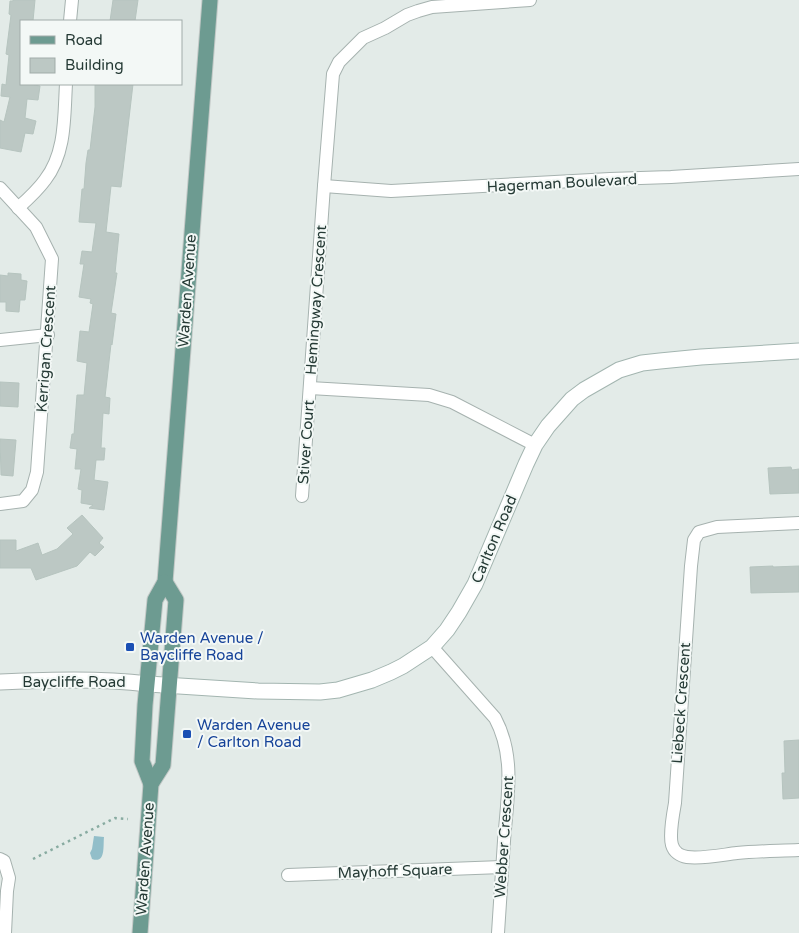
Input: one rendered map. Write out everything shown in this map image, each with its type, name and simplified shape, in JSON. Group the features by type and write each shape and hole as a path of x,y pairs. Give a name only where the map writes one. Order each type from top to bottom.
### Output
{"main road":[{"name":"Warden Avenue","path":"140,933 151,784 142,761 146,705 155,600 165,582 210,0"},
{"name":"Carlton Road","path":"169,686 320,692 338,690 391,672 432,647 447,630 475,584 535,445 548,426 584,390 619,370 642,364 700,357 799,351"},
{"name":"Warden Avenue","path":"151,784 163,765 170,656 176,600 165,582"},
{"name":"Baycliffe Road","path":"0,682 128,681 169,686"}],"street":[{"path":"70,20 72,0"},
{"name":"Hemingway Crescent","path":"530,0 432,7 418,11 363,38 339,62 333,74 310,388 429,395 452,402 535,445"},
{"path":"18,208 46,179 54,166 63,134 66,85"},
{"name":"Hagerman Boulevard","path":"324,186 400,191 799,170"},
{"name":"Kerrigan Crescent","path":"0,188 36,227 52,259 37,472 32,490 23,501 0,504"},
{"path":"0,340 48,335"},
{"name":"Stiver Court","path":"302,496 310,388"},
{"name":"Liebeck Crescent","path":"799,523 717,527 698,532 694,540 688,595 672,833 672,845 679,854 686,857 799,850"},
{"name":"Webber Crescent","path":"432,647 495,718 501,729 508,754 509,782 498,933"},
{"path":"0,858 4,861 9,878 5,933"},
{"name":"Mayhoff Square","path":"288,875 502,868"}],"path":[{"path":"33,859 115,818 128,819"}],"water":[{"path":"94,836 104,837 102,857 96,860 92,859 90,853"}],"building":[{"path":"35,0 33,20 20,20 20,85 40,86 38,100 27,99 25,118 36,121 33,134 25,133 21,152 0,148 0,120 4,122 10,97 1,96 2,84 6,85 9,55 6,54 11,15 9,14 10,1"},
{"path":"113,0 138,0 135,20 110,20"},
{"path":"95,85 133,85 121,187 111,186 106,232 119,234 115,273 117,273 111,313 116,314 105,397 110,398 109,414 103,413 101,448 105,448 104,460 96,460 94,480 108,482 104,510 89,508 93,505 81,503 82,490 78,489 81,469 75,469 77,449 70,448 72,434 74,434 77,395 84,395 87,363 77,361 80,331 89,332 93,304 90,303 91,299 79,297 84,264 80,264 82,251 92,252 96,223 79,222 82,189 84,189 95,107"},
{"path":"8,273 21,274 21,280 27,281 25,300 20,300 19,312 6,311 6,302 0,302 0,275 8,276"},
{"path":"0,382 19,383 18,407 0,406"},
{"path":"0,439 16,440 13,476 1,475"},
{"path":"791,467 792,470 799,469 799,493 770,494 768,468"},
{"path":"82,515 103,538 99,543 104,547 95,556 90,552 77,566 36,580 31,568 0,568 0,540 16,540 16,551 38,543 42,555 57,549 73,534 67,528"},
{"path":"799,566 799,592 751,593 750,567"},
{"path":"799,740 799,798 783,799 782,773 785,773 784,741"}],"place":[{"name":"Warden Avenue / Baycliffe Road","path":"130,647"},
{"name":"Warden Avenue / Carlton Road","path":"187,734"}]}
